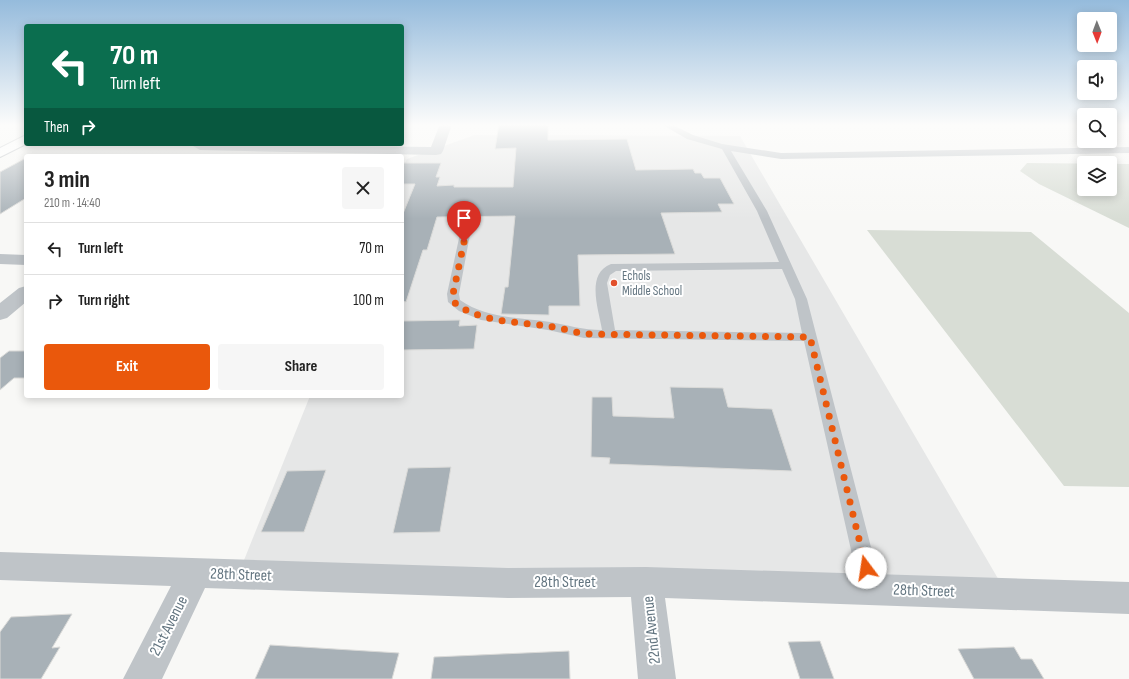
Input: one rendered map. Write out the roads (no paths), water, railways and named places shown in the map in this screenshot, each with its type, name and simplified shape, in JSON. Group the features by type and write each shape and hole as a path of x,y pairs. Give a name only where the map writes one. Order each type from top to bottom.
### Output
{"street":[{"path":"0,259 24,260"},
{"path":"0,314 24,294"},
{"name":"28th Street","path":"0,566 195,574 508,582 646,582 1129,598"},
{"name":"21st Avenue","path":"142,679 195,574"},
{"name":"22nd Avenue","path":"646,582 657,679"}],"lane":[{"path":"730,156 762,211 801,300 871,590"},
{"path":"793,156 815,156"},
{"path":"466,229 453,294 454,302 462,309 494,319 550,326 584,334 810,337"},
{"path":"609,334 601,283 602,274 615,267 785,265"}],"place":[{"name":"Echols Middle School","path":"614,283"}]}
